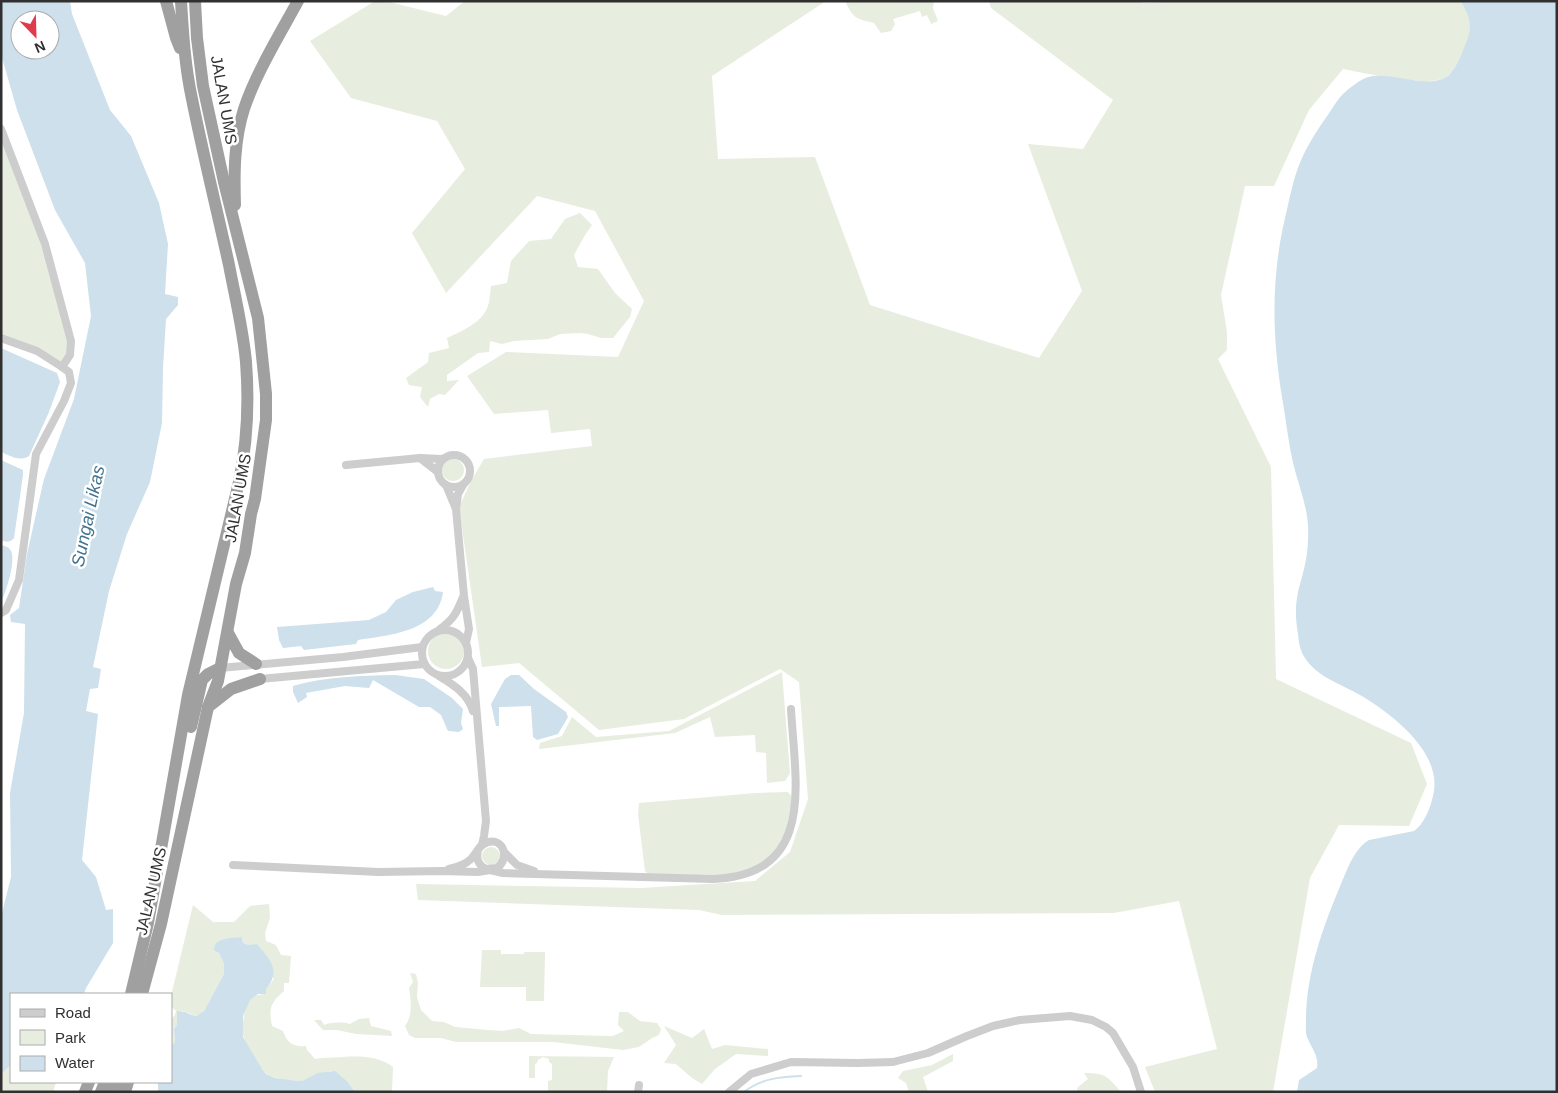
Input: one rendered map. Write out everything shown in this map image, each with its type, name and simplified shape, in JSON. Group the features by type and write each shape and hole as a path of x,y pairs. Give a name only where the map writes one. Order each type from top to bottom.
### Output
{"highway":[{"path":"166,1 176,38 185,54"},
{"name":"JALAN UMS","path":"131,993 148,923 188,696 244,454 247,390 241,322 192,99 185,54 181,1"},
{"name":"JALAN UMS","path":"142,993 163,915 208,707 218,681 236,584 245,553 256,499 266,420 266,394 258,318 224,182 203,86 195,1"},
{"path":"237,231 234,187 235,156 244,109 261,70 298,1"},
{"path":"228,633 239,653 256,664"},
{"path":"177,762 188,737 202,680 208,674 220,668"},
{"path":"208,707 231,689 260,679"}],"street":[{"path":"1,129 45,244 71,341 70,355 62,367"},
{"path":"1,338 37,351 62,367 68,372 71,383 36,454 19,580 6,610 1,613"},
{"path":"456,509 446,485 439,477 438,472 442,459 453,454 465,458 470,464 471,470 469,478 463,484 458,494 456,509 469,629 466,643 468,658 473,669 486,821 484,836 477,855 478,862 483,867 503,873 729,878 749,873 765,866 774,858 791,830 795,812 796,784 791,709"},
{"path":"420,458 438,472"},
{"path":"346,465 420,458 442,459"},
{"path":"446,485 454,487 463,484"},
{"path":"464,596 455,616 429,635 423,642 422,657 428,670 453,684 468,699 477,723"},
{"path":"438,630 452,630 461,635 466,643"},
{"path":"220,668 343,657 422,647"},
{"path":"437,675 447,676 456,673 464,667 468,658"},
{"path":"260,679 424,664"},
{"path":"486,821 505,853 517,865 539,873"},
{"path":"442,871 459,867 470,860 488,842 499,844"},
{"path":"233,865 378,872 478,872 497,868 503,864 505,853"},
{"path":"729,1092 751,1074 791,1062 858,1063 900,1061 928,1053 993,1026 1020,1020 1070,1016 1092,1020 1113,1033 1133,1067 1141,1092"}],"green space":[{"path":"375,1 385,1 446,16 465,1 826,1 712,76 718,159 815,157 870,305 1039,358 1082,291 1028,144 1083,149 1113,100 991,8 989,1 1142,1 1143,3 1183,1 1460,1 1469,18 1470,34 1455,68 1446,77 1438,80 1411,80 1343,69 1309,110 1274,186 1245,186 1221,295 1227,332 1227,350 1218,359 1271,467 1276,679 1411,743 1427,784 1409,826 1339,825 1310,878 1273,1092 1155,1092 1145,1067 1217,1049 1179,901 1114,913 722,915 699,910 418,900 416,884 641,888 755,881 790,852 808,799 799,682 780,669 684,719 599,730 519,663 482,667 459,507 471,481 484,459 592,446 590,429 551,433 548,410 494,414 467,376 506,352 618,357 644,301 595,211 537,196 446,293 412,233 465,169 437,121 351,98 310,41"},
{"path":"845,1 934,1 933,8 938,21 931,24 927,15 922,17 920,11 893,19 895,24 891,31 881,33 874,23 856,17 850,11"},
{"path":"1,129 24,190 71,341 62,367 1,338"},
{"path":"580,213 592,225 574,255 578,267 598,269 615,293 632,309 630,317 613,338 601,338 580,333 560,334 548,339 514,341 502,344 490,341 489,352 478,353 447,375 447,381 459,380 445,395 439,394 430,399 428,407 420,397 422,387 409,385 406,378 428,362 429,353 449,348 447,338 471,326 481,317 488,306 491,286 507,283 511,261 529,241 551,239 565,219"},
{"path":"453,459 461,462 464,470 461,478 453,481 445,478 442,470 445,462"},
{"path":"446,633 453,634 459,638 463,644 463,658 459,664 453,668 446,669 439,668 433,664 429,658 428,651 429,644 433,638 439,634"},
{"path":"782,672 790,773 785,781 767,783 766,753 756,752 755,735 715,737 710,717 675,733 539,749 540,743 562,736 572,717 596,737 669,731"},
{"path":"788,792 793,798 786,830 779,845 769,857 751,870 729,876 649,875 645,871 638,814 639,803"},
{"path":"487,847 495,847 500,852 498,863 487,865 482,860 482,852"},
{"path":"269,904 270,918 265,933 266,941 276,945 281,955 291,956 289,983 284,983 284,991 271,1007 272,1026 283,1031 286,1039 291,1043 297,1046 306,1046 315,1059 363,1057 387,1063 393,1067 392,1092 355,1092 342,1076 331,1071 302,1081 280,1079 264,1071 254,1058 246,1042 243,1034 243,1024 246,1008 250,1000 255,996 264,994 274,979 249,945 243,943 242,937 223,939 219,953 224,964 224,974 204,1011 198,1016 177,1011 177,1025 174,1029 175,1042 172,1045 172,1018 176,1011 172,1007 172,993 193,905 213,922 234,922 250,906"},
{"path":"482,950 501,950 501,954 545,952 544,1001 526,1001 526,987 480,987"},
{"path":"410,973 416,974 418,983 417,997 421,1010 432,1021 444,1022 455,1027 503,1031 519,1028 531,1034 613,1036 624,1031 618,1025 619,1012 628,1012 640,1021 657,1023 661,1029 659,1035 639,1047 623,1050 553,1042 456,1042 441,1038 415,1038 409,1035 405,1026 410,1012 409,988 413,982"},
{"path":"369,1018 371,1026 391,1031 392,1036 323,1030 314,1020 321,1020 324,1025 331,1023 350,1024 359,1019"},
{"path":"664,1026 692,1038 704,1029 712,1049 725,1045 768,1049 768,1056 736,1054 715,1069 702,1084 676,1064 664,1063 676,1045"},
{"path":"953,1054 953,1061 923,1077 928,1092 909,1092 906,1083 898,1078 903,1071 932,1065"},
{"path":"529,1056 614,1057 608,1071 607,1092 548,1092 548,1081 552,1080 552,1064 549,1062 549,1059 543,1057 538,1060 535,1064 535,1078 529,1078"},
{"path":"10,1066 10,1083 56,1083 53,1092 1,1092 1,1074"},
{"path":"1084,1073 1106,1076 1121,1092 1078,1092 1077,1088 1088,1079"}],"water":[{"name":"Sungai Likas","path":"1,1 70,1 72,14 110,110 131,136 159,203 168,244 165,294 178,297 178,305 166,319 162,423 150,482 127,534 109,591 93,667 101,669 98,688 90,689 86,711 98,714 82,860 96,877 106,910 113,909 113,943 84,993 10,993 10,1066 1,1074 1,917 11,877 10,793 24,713 25,624 11,622 10,615 19,608 27,554 44,479 74,399 91,316 85,263 55,210 17,110 1,54"},
{"path":"1460,1 1557,1 1557,1092 1297,1092 1299,1080 1317,1068 1316,1056 1306,1033 1309,985 1322,934 1346,872 1359,848 1369,840 1414,831 1418,828 1430,806 1434,780 1431,765 1413,736 1373,703 1330,680 1316,670 1305,658 1300,647 1296,607 1307,556 1308,528 1306,509 1293,463 1276,352 1274,307 1280,240 1292,187 1300,162 1313,137 1338,100 1351,87 1368,77 1388,76 1432,81 1449,75 1456,66 1470,29 1467,13"},
{"path":"1,348 57,373 60,382 29,456 25,458 15,458 1,452"},
{"path":"1,460 23,470 14,538 8,542 1,540"},
{"path":"1,545 10,550 12,562 8,584 1,602"},
{"path":"433,587 435,591 443,592 439,605 432,616 410,629 358,640 356,644 304,650 301,646 283,648 279,640 277,627 369,620 386,612 396,600 413,592"},
{"path":"395,675 424,679 452,698 463,709 461,723 463,729 459,732 448,731 441,715 430,707 419,707 373,680 369,688 345,686 306,693 307,697 298,703 293,692 293,686 318,680"},
{"path":"511,675 519,675 534,689 566,712 568,717 558,734 537,740 533,737 531,706 499,707 499,726 496,726 491,704 505,679"},
{"path":"242,937 243,943 249,945 257,944 272,965 273,976 266,989 266,994 258,994 250,1000 243,1016 243,1037 266,1074 275,1078 302,1081 318,1073 335,1071 347,1081 355,1092 158,1092 158,1083 172,1083 172,1045 175,1042 174,1029 177,1025 177,1011 197,1016 204,1011 224,974 224,964 219,953 214,950 217,943 224,939"}],"waterway":[{"path":"744,1092 764,1081 801,1076"}]}
